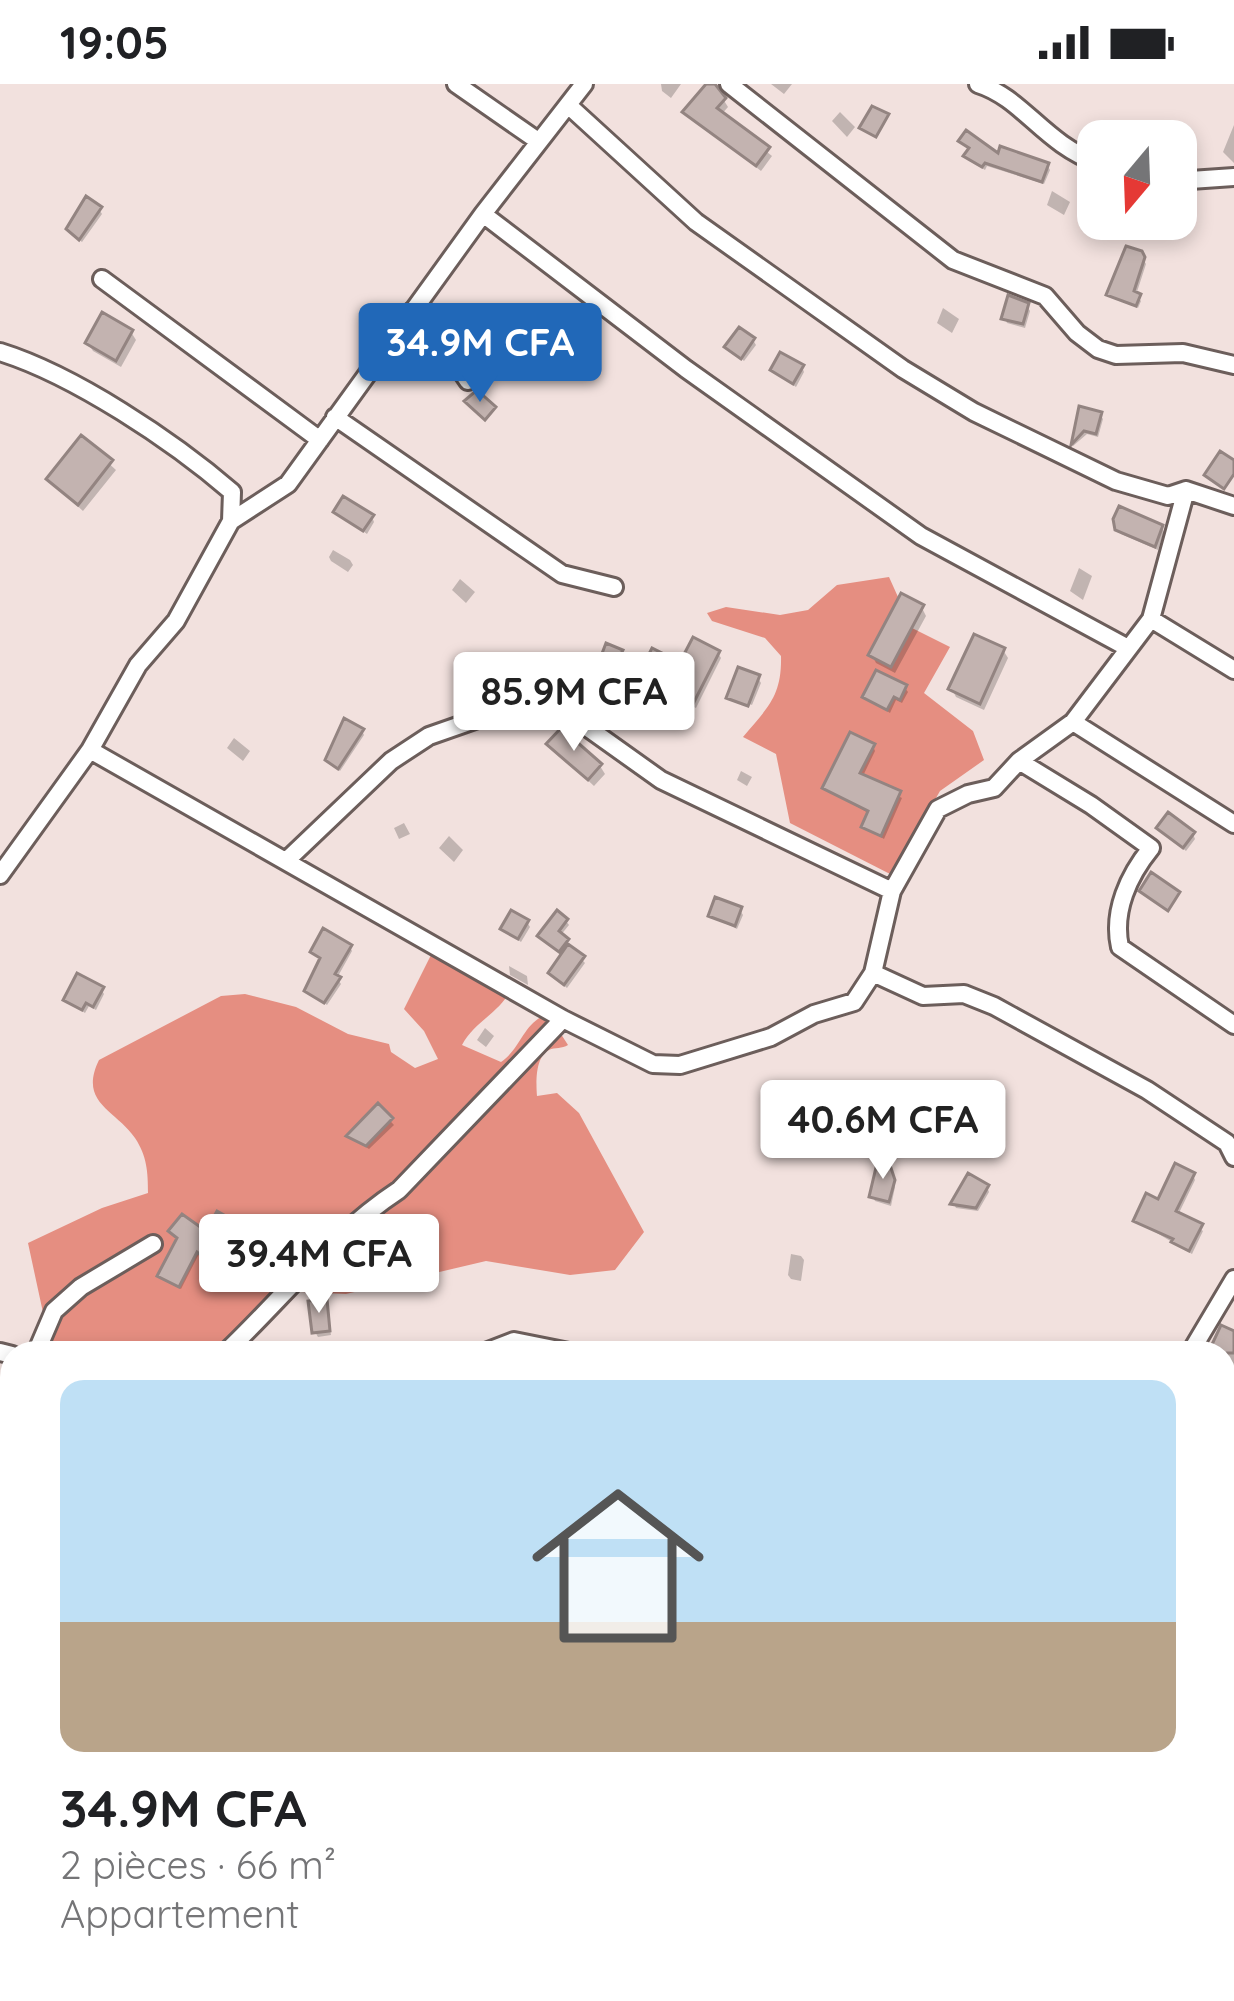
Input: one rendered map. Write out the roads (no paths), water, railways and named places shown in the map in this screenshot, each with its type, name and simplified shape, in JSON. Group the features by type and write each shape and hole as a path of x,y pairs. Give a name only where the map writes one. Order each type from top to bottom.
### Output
{"street":[{"path":"456,84 538,141"},
{"path":"231,521 288,484 483,214 584,84"},
{"path":"729,84 953,260 1045,296 1098,349 1116,355 1183,353 1234,365"},
{"path":"978,84 999,91 1037,128 1077,156"},
{"path":"568,105 696,222 903,369 974,412 1116,481 1168,496 1186,490 1234,506"},
{"path":"1197,180 1234,177"},
{"path":"483,214 686,369 921,536 1128,648"},
{"path":"102,279 320,440"},
{"path":"413,310 431,327 468,381"},
{"path":"0,352 42,365 205,468 232,492 231,521 176,621 138,665 90,750 0,874"},
{"path":"335,417 562,574 614,587"},
{"path":"90,750 563,1018 653,1064 680,1065 771,1036 814,1014 854,1002 873,974 892,892 938,809 994,788 1019,761 1073,722 1151,619 1186,490"},
{"path":"1151,619 1234,670"},
{"path":"286,861 392,761 428,736 529,701 567,713 661,780 892,892"},
{"path":"1073,722 1234,824"},
{"path":"1019,761 1151,848 1129,875 1117,933 1120,947 1234,1025"},
{"path":"873,974 923,996 964,994 994,1006 1147,1090 1227,1143 1234,1156"},
{"path":"237,1341 367,1211 399,1190 563,1018"},
{"path":"41,1341 54,1312 81,1287 153,1244"},
{"path":"1197,1341 1234,1279"}]}
